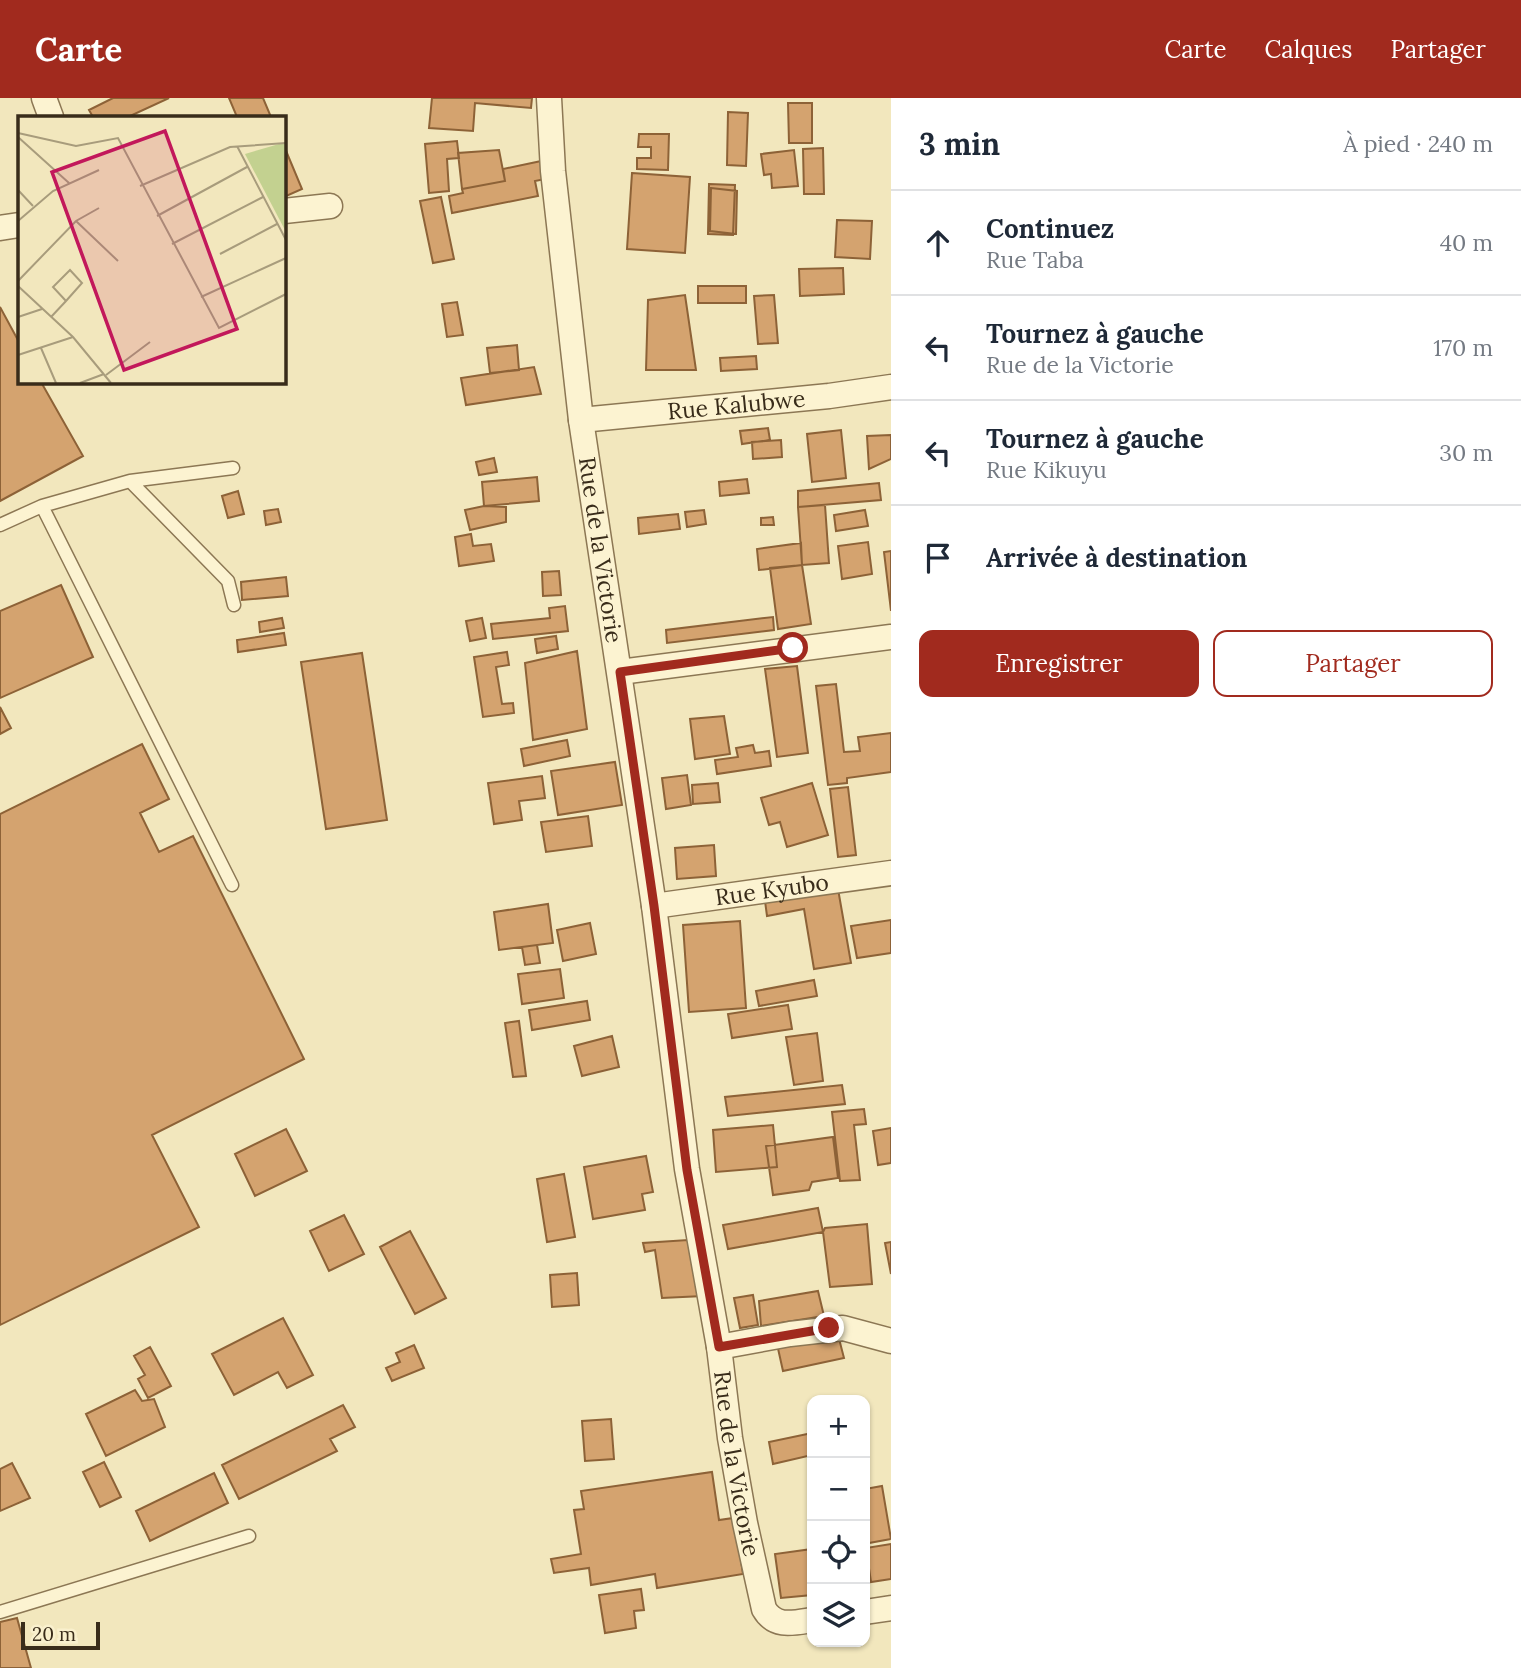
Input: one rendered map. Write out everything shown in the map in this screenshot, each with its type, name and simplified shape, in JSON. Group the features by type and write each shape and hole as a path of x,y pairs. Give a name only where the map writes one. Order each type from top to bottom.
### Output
{"street":[{"path":"44,98 51,116"},
{"name":"Rue de la Victorie","path":"549,98 553,171 581,420 654,906 687,1170 719,1347 730,1438 764,1609 768,1616 783,1624 807,1621"},
{"path":"285,211 330,206"},
{"path":"0,228 18,225"},
{"name":"Rue Kalubwe","path":"581,420 829,396 891,387"},
{"path":"620,672 891,637"},
{"name":"Rue Kyubo","path":"654,906 891,873"},
{"path":"719,1347 843,1328 891,1341"}],"lane":[{"path":"0,525 42,506 130,481 233,468"},
{"path":"130,481 228,581 234,605"},
{"path":"42,506 232,885"},
{"path":"0,1612 249,1536"}],"building":[{"path":"113,98 169,98 130,116 92,116 89,110"},
{"path":"229,98 263,98 271,116 237,116"},
{"path":"432,98 532,98 531,108 475,103 473,131 429,128"},
{"path":"788,103 812,103 812,143 789,143"},
{"path":"728,112 748,113 746,166 727,165"},
{"path":"639,134 669,134 668,170 637,169 637,158 651,158 651,147 638,147"},
{"path":"457,141 459,158 447,159 449,191 429,193 425,144"},
{"path":"285,148 302,189 285,197"},
{"path":"823,148 824,194 804,194 803,149"},
{"path":"499,150 505,181 462,189 458,153"},
{"path":"794,150 798,186 772,188 771,174 764,175 761,154"},
{"path":"546,160 550,178 535,181 538,196 452,213 449,196 463,193 462,189 505,181 503,169"},
{"path":"632,173 690,177 685,253 627,249"},
{"path":"709,184 735,185 733,235 708,234"},
{"path":"711,188 737,191 736,234 710,231"},
{"path":"441,197 454,259 433,263 420,201"},
{"path":"837,220 872,221 870,259 835,257"},
{"path":"843,268 844,294 800,296 799,269"},
{"path":"698,286 746,286 746,303 698,303"},
{"path":"685,295 696,370 646,370 648,300"},
{"path":"774,295 778,343 758,344 754,296"},
{"path":"457,302 463,335 447,337 442,304"},
{"path":"0,307 18,340 18,383 42,383 83,456 0,501"},
{"path":"517,345 519,370 490,373 487,348"},
{"path":"756,356 757,369 721,371 720,358"},
{"path":"534,367 541,394 466,405 461,378"},
{"path":"768,428 770,440 742,444 740,431"},
{"path":"841,430 846,478 812,482 807,434"},
{"path":"891,435 891,459 869,469 867,436"},
{"path":"781,440 782,457 753,459 752,442"},
{"path":"494,458 497,472 479,475 476,462"},
{"path":"537,477 539,501 484,506 482,482"},
{"path":"747,479 749,493 720,496 719,482"},
{"path":"879,483 881,500 798,507 798,491"},
{"path":"238,491 244,514 228,518 222,496"},
{"path":"825,505 829,563 802,565 798,507"},
{"path":"484,506 506,507 506,522 470,530 465,510"},
{"path":"278,509 281,522 266,525 264,511"},
{"path":"704,510 706,524 687,527 685,512"},
{"path":"865,510 868,526 836,531 834,515"},
{"path":"678,514 680,529 639,534 638,518"},
{"path":"773,517 774,525 761,525 761,518"},
{"path":"471,534 473,546 491,544 494,561 459,566 455,537"},
{"path":"868,542 872,574 842,579 838,546"},
{"path":"801,543 802,565 759,570 757,549"},
{"path":"891,551 891,611 884,552"},
{"path":"802,565 811,624 778,629 770,568"},
{"path":"559,571 561,595 543,596 542,572"},
{"path":"286,577 288,596 242,600 241,582"},
{"path":"61,585 93,657 0,698 0,611"},
{"path":"565,606 568,631 493,639 491,624 550,618 549,608"},
{"path":"773,617 774,630 667,643 666,630"},
{"path":"282,618 284,628 260,632 259,622"},
{"path":"482,618 486,638 470,641 466,621"},
{"path":"284,633 286,645 238,652 237,640"},
{"path":"556,636 558,649 537,653 535,639"},
{"path":"577,651 587,729 533,740 525,663"},
{"path":"507,652 509,665 496,667 502,704 513,703 514,713 483,717 474,657"},
{"path":"362,653 387,820 326,829 301,662"},
{"path":"797,666 808,753 777,757 765,669"},
{"path":"836,684 844,752 860,751 858,737 891,733 891,772 847,778 847,783 828,785 816,686"},
{"path":"0,707 11,728 0,734"},
{"path":"724,716 730,754 695,759 690,719"},
{"path":"567,740 570,756 524,766 521,749"},
{"path":"142,744 169,799 140,813 159,852 193,836 304,1059 152,1135 199,1227 0,1325 0,814"},
{"path":"753,745 755,753 769,751 771,766 717,774 715,760 738,757 736,748"},
{"path":"615,762 622,805 558,815 551,771"},
{"path":"687,775 691,805 666,809 662,778"},
{"path":"542,776 545,798 519,801 522,820 494,824 488,783"},
{"path":"718,783 720,802 693,804 692,785"},
{"path":"812,783 828,835 787,847 780,822 769,825 761,798"},
{"path":"848,787 856,855 838,857 830,789"},
{"path":"588,816 592,846 546,852 541,822"},
{"path":"714,845 716,876 677,879 675,848"},
{"path":"838,889 851,963 814,969 804,909 767,916 765,901"},
{"path":"548,904 553,943 499,950 494,912"},
{"path":"891,920 891,953 857,958 851,926"},
{"path":"740,921 746,1008 689,1012 683,925"},
{"path":"590,923 596,954 563,961 557,930"},
{"path":"537,945 540,963 525,965 522,947"},
{"path":"560,969 564,998 522,1004 518,974"},
{"path":"814,980 817,996 759,1006 756,991"},
{"path":"587,1001 590,1020 532,1030 529,1010"},
{"path":"788,1005 792,1029 732,1038 728,1014"},
{"path":"519,1021 526,1076 513,1077 505,1023"},
{"path":"817,1033 823,1081 794,1085 786,1037"},
{"path":"612,1036 619,1067 582,1076 574,1046"},
{"path":"842,1085 845,1104 728,1116 725,1097"},
{"path":"864,1109 866,1124 854,1125 860,1180 840,1181 832,1112"},
{"path":"773,1125 777,1167 716,1172 713,1130"},
{"path":"891,1128 891,1163 878,1165 873,1131"},
{"path":"286,1129 307,1171 255,1196 235,1154"},
{"path":"833,1137 838,1178 812,1182 809,1190 773,1195 766,1146"},
{"path":"646,1156 653,1192 642,1194 645,1210 593,1219 584,1167"},
{"path":"564,1174 575,1237 547,1242 537,1179"},
{"path":"818,1208 823,1232 728,1249 723,1225"},
{"path":"344,1215 364,1254 329,1271 310,1231"},
{"path":"867,1224 872,1284 830,1287 823,1232 825,1228"},
{"path":"410,1231 446,1298 415,1314 380,1247"},
{"path":"688,1240 703,1296 662,1298 655,1250 645,1252 643,1243"},
{"path":"891,1242 891,1274 885,1243"},
{"path":"577,1273 579,1305 552,1307 550,1275"},
{"path":"818,1291 824,1316 761,1326 759,1301"},
{"path":"753,1295 758,1325 740,1328 734,1298"},
{"path":"283,1318 313,1375 287,1388 278,1372 234,1395 212,1354"},
{"path":"837,1331 844,1358 783,1371 777,1344"},
{"path":"414,1345 424,1368 392,1381 386,1368 400,1362 396,1353"},
{"path":"150,1347 171,1386 148,1398 138,1379 145,1375 134,1356"},
{"path":"135,1390 142,1401 154,1399 165,1427 106,1456 86,1414"},
{"path":"343,1405 355,1427 330,1439 337,1451 239,1499 222,1465"},
{"path":"611,1419 614,1459 585,1461 582,1421"},
{"path":"807,1434 807,1456 773,1464 769,1442"},
{"path":"104,1462 121,1497 100,1507 83,1472"},
{"path":"12,1463 30,1498 0,1511 0,1469"},
{"path":"712,1472 719,1520 740,1517 739,1546 743,1574 657,1588 655,1574 591,1585 589,1568 554,1573 551,1559 581,1554 574,1510 584,1509 581,1491"},
{"path":"214,1473 228,1503 150,1541 136,1511"},
{"path":"882,1486 891,1539 870,1543 870,1488"},
{"path":"891,1544 891,1579 871,1582 870,1547"},
{"path":"807,1550 807,1595 781,1598 775,1554"},
{"path":"641,1589 644,1610 634,1611 636,1628 605,1633 599,1595"},
{"path":"17,1618 31,1668 0,1668 0,1622"}],"route":[{"path":"793,648 620,672 654,906 687,1170 719,1347 829,1328"}]}
